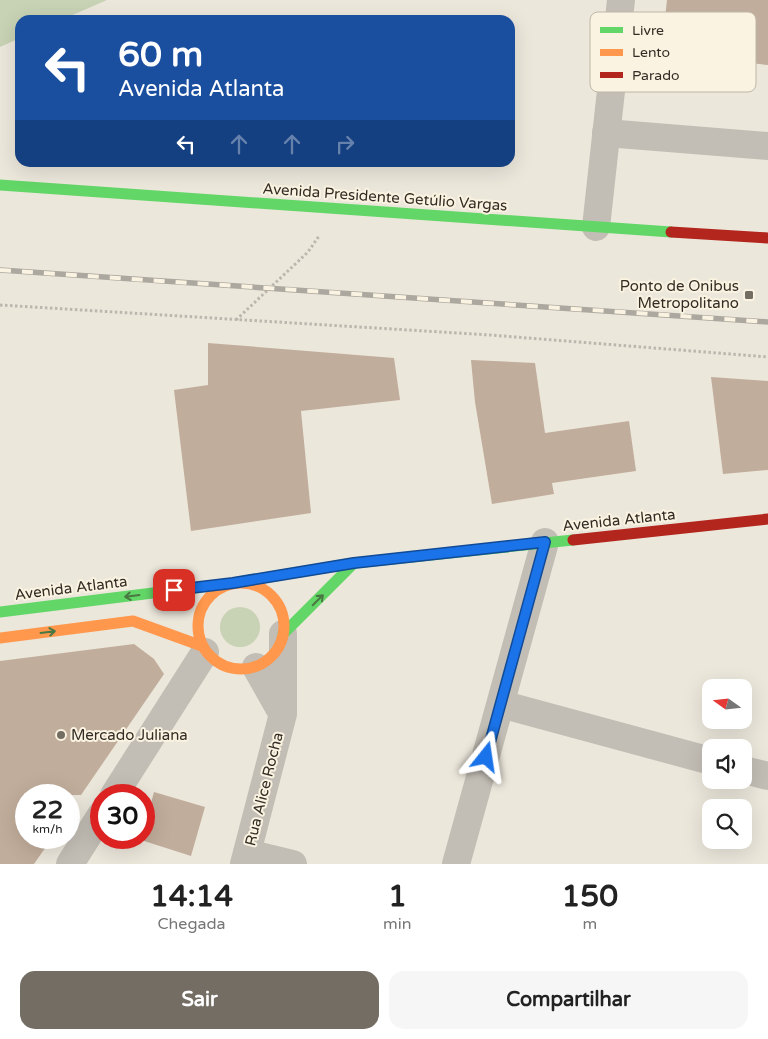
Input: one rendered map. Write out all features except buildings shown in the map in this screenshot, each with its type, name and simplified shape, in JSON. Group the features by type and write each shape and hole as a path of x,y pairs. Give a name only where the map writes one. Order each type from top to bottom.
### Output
{"street":[{"path":"596,226 610,92"},
{"path":"606,133 768,146"},
{"name":"Avenida Presidente Getúlio Vargas","path":"0,185 768,238"},
{"name":"Avenida Atlanta","path":"0,612 233,583 354,563 768,520"},
{"path":"456,864 545,542"},
{"path":"283,634 354,563"},
{"path":"233,583 247,583 260,587 272,595 280,607 284,620 283,634 278,648 269,660 256,667 242,670 228,668 215,662 204,649 197,633 197,620 209,596 220,588 233,583"},
{"path":"0,638 133,621 204,649"},
{"name":"Rua Alice Rocha","path":"246,858 283,714 283,634"},
{"path":"121,784 204,649"},
{"name":"Rua Alice Rocha","path":"256,667 283,714"},
{"path":"501,704 702,759"},
{"path":"752,772 768,776"},
{"path":"70,864 90,832"},
{"path":"246,858 294,864"}],"path":[{"path":"236,321 308,252 338,209"},
{"path":"0,305 236,321 490,335 768,357"}],"green space":[{"path":"0,0 107,0 72,15 15,15 15,40 0,47"},
{"path":"240,607 251,610 257,616 260,627 257,638 251,644 240,647 229,644 223,638 220,627 223,616 229,610"}],"railway":[{"path":"0,270 768,322"}],"traffic: fast":[{"path":"0,185 671,232"},
{"path":"0,612 233,583 354,563 573,540"},
{"path":"283,634 354,563"}],"traffic: slow":[{"path":"233,583 249,583 258,586 272,595 281,609 284,626 281,643 272,657 258,666 249,669 233,669 217,662 205,650 198,634 198,618 205,602 217,590 233,583"},
{"path":"0,638 133,621 202,646"}],"traffic: jam":[{"path":"671,232 768,238"},
{"path":"573,540 768,519"}],"place":[{"name":"Ponto de Onibus Metropolitano","path":"749,295"},
{"name":"Mercado Juliana","path":"61,735"}],"route":[{"path":"174,590 233,583 354,563 545,542 486,757"}]}
